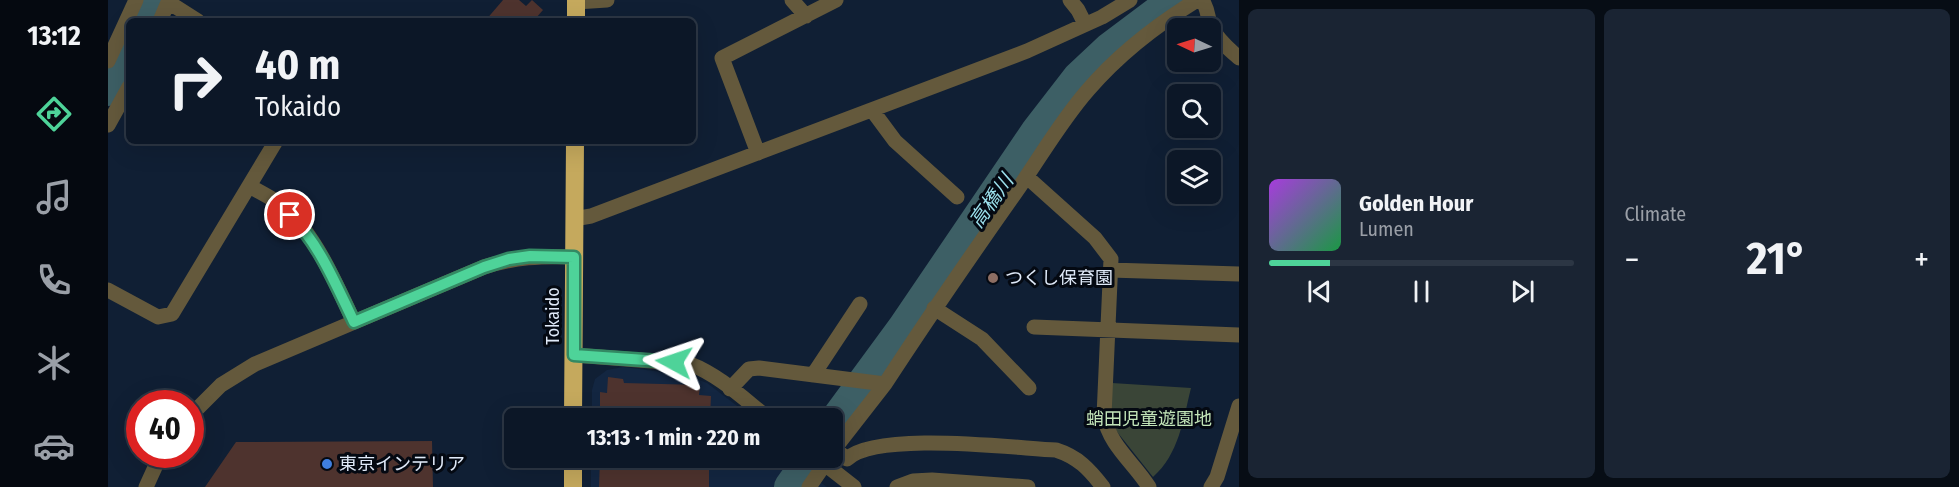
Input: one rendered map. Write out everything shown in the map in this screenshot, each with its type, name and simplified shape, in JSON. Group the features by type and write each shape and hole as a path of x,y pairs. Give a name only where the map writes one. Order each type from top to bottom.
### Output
{"highway":[{"path":"576,1 576,18"},
{"name":"Tokaido","path":"573,408 575,144"},
{"path":"573,468 573,487"}],"street":[{"path":"128,18 136,0"},
{"path":"576,1 607,0"},
{"path":"792,0 806,15"},
{"path":"758,153 722,58 836,0"},
{"path":"1070,0 1085,24"},
{"path":"574,219 591,216 1026,51 1130,0"},
{"path":"843,435 1027,177 1062,123 1088,90 1137,44 1197,0"},
{"path":"1202,0 1208,10 1211,27 1239,58"},
{"path":"161,18 168,1 194,18"},
{"path":"108,61 126,22"},
{"path":"108,125 126,92"},
{"path":"872,110 895,141 957,197"},
{"path":"108,290 158,317 171,314 274,144"},
{"path":"1027,177 1095,238 1110,259 1104,416 1106,428 1149,487"},
{"path":"249,186 278,203 302,226 316,247 354,322"},
{"path":"204,402 221,385 255,363 484,267 509,259 530,256 574,257"},
{"path":"1110,270 1239,274"},
{"path":"813,375 860,304"},
{"path":"934,308 982,339 1029,387"},
{"path":"1034,327 1239,335"},
{"path":"574,355 690,364 702,369 755,408"},
{"path":"730,389 750,369 759,368 880,383"},
{"path":"1211,487 1218,477 1239,406"},
{"path":"843,458 847,459 854,453 894,445 926,442 1056,450 1069,454 1083,463 1103,487"},
{"path":"146,487 155,468"},
{"path":"808,487 820,468"},
{"path":"838,468 854,487"},
{"path":"897,487 913,481 932,480 1028,487"}],"shaded area":[{"path":"623,367 686,375 707,383 740,408 592,408 592,390 595,379 607,370"},
{"path":"591,468 800,468 827,487 591,487"}],"green space":[{"name":"蛸田児童遊園地","path":"1112,383 1191,388 1179,436 1169,458 1153,477 1114,428 1111,418"}],"building":[{"path":"503,0 519,0 526,6 532,0 543,10 536,18 488,18"},
{"path":"608,377 623,379 624,383 700,385 699,395 711,396 710,408 600,408 600,392 607,393"},
{"name":"東京インテリア","path":"432,441 433,487 205,487 236,442"},
{"path":"600,468 709,468 709,487 599,487"}],"waterway":[{"path":"144,18 153,0"},
{"name":"高橋川","path":"843,410 904,327 1037,131 1078,78 1110,48 1174,0"},
{"path":"108,90 126,55"},
{"name":"高橋川","path":"790,487 802,470"}],"place":[{"name":"つくし保育園","path":"993,278"},
{"name":"東京インテリア","path":"327,464"}],"route":[{"path":"290,215 302,226 316,247 354,322 484,267 509,259 530,256 574,257 574,355 674,362"}]}
